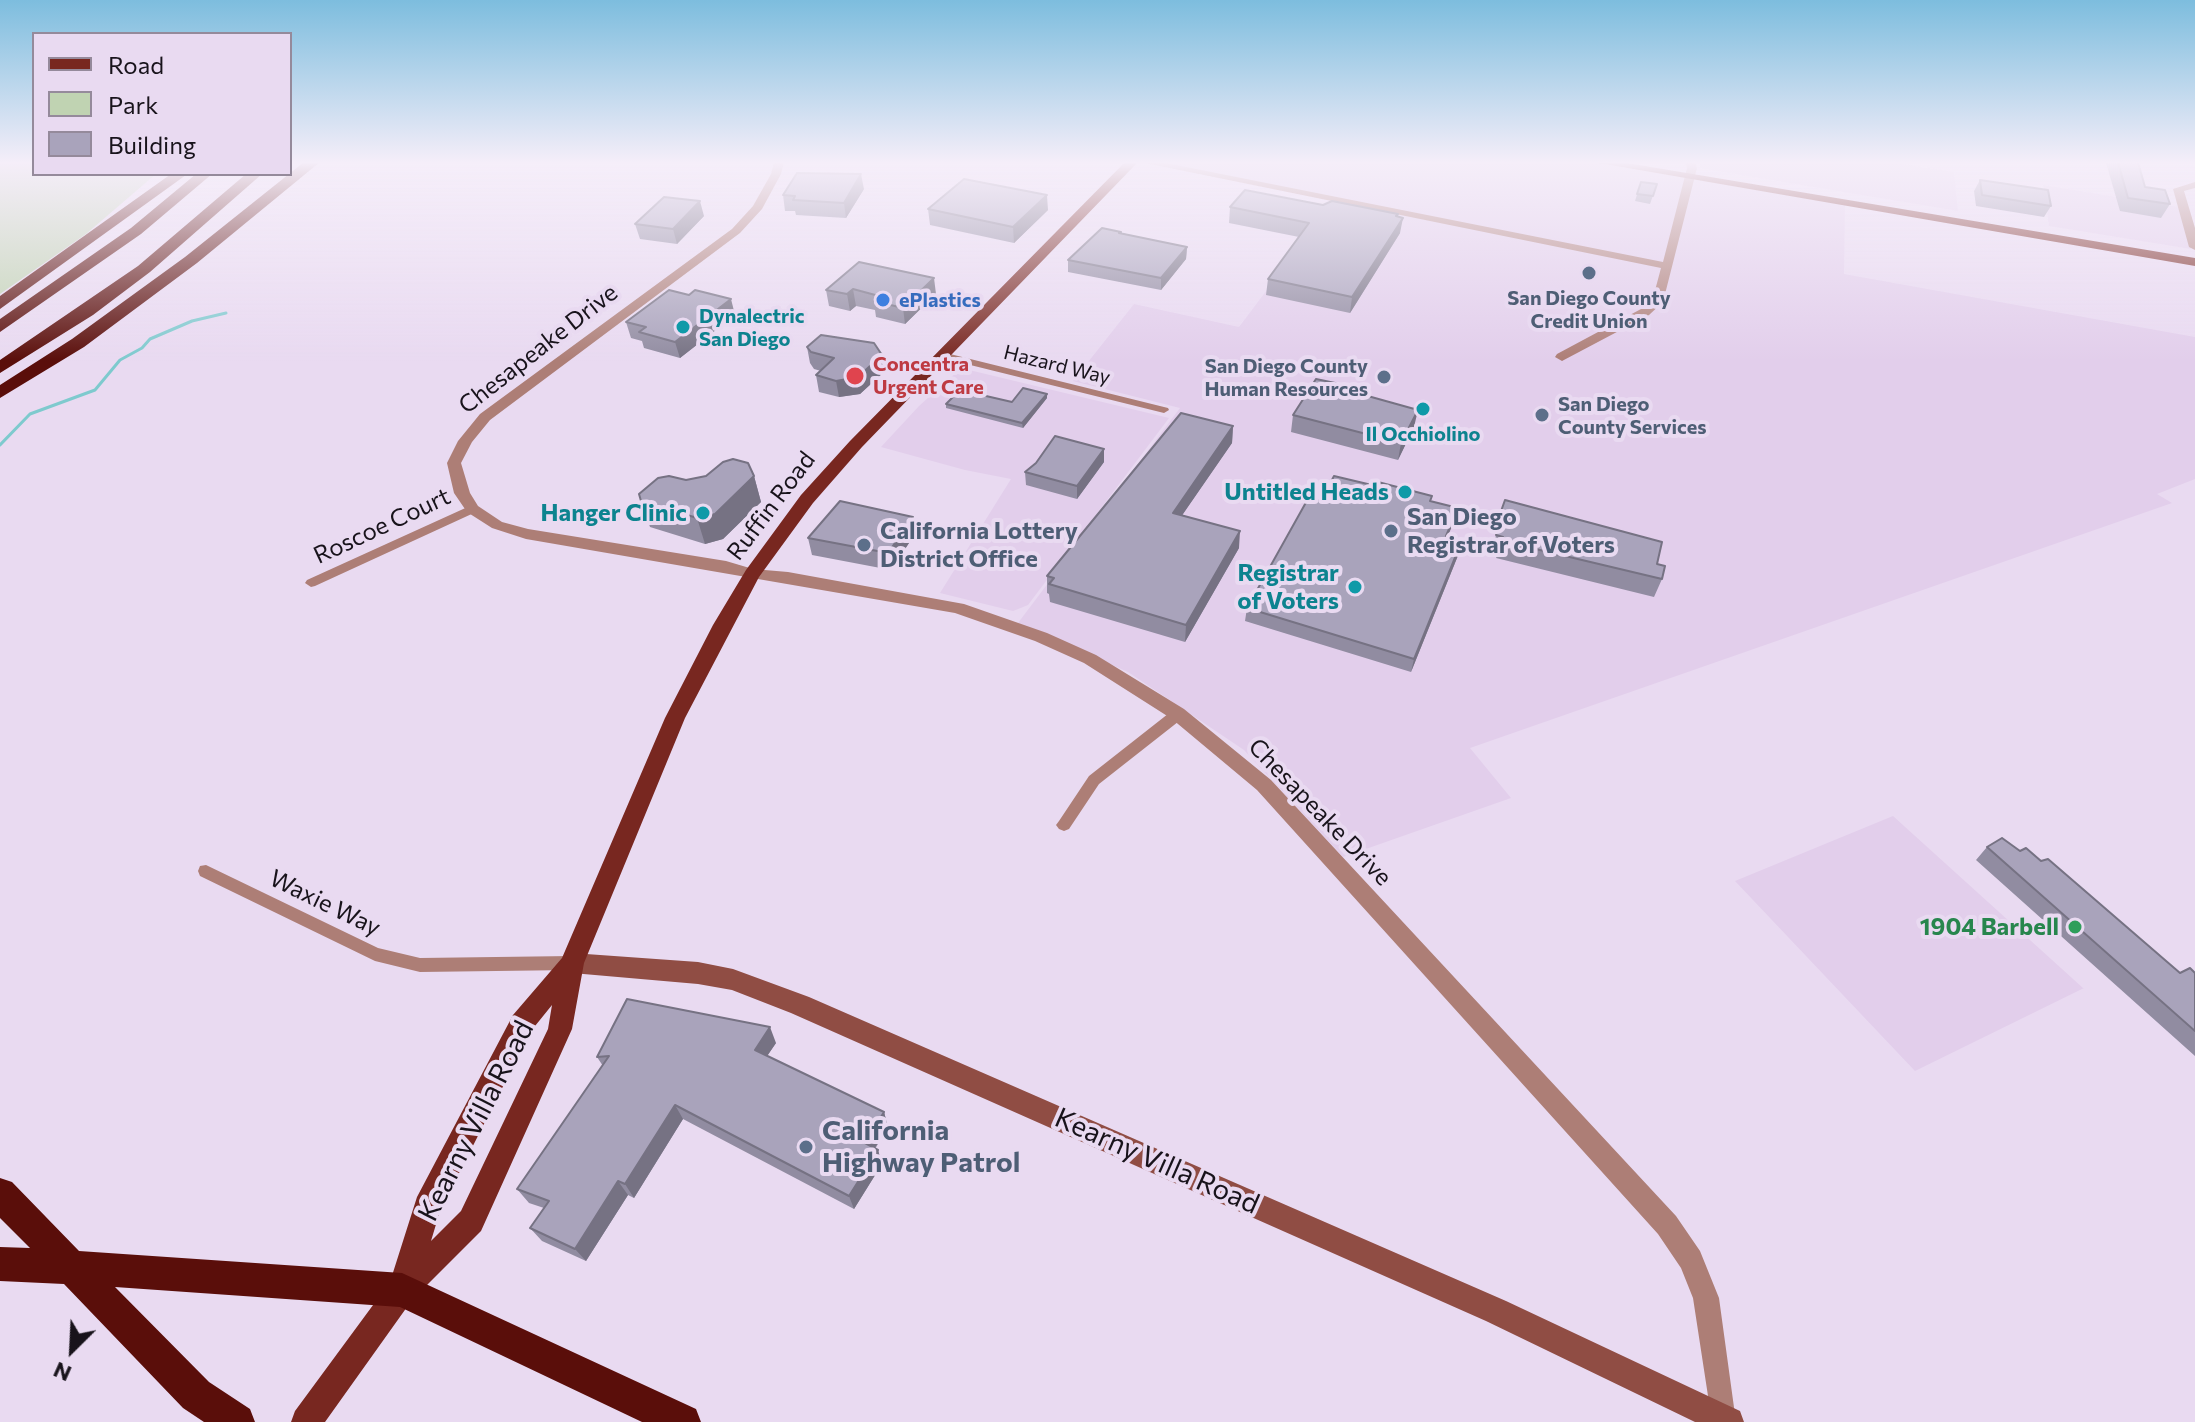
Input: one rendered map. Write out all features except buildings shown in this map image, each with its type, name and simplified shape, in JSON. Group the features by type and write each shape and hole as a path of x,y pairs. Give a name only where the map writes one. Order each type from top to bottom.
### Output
{"highway":[{"path":"0,304 108,228"},
{"path":"0,327 139,228"},
{"path":"0,368 87,311 144,269 191,228"},
{"path":"164,281 222,228"},
{"path":"0,393 78,343 230,228"},
{"path":"6,1203 196,1395 237,1422"},
{"path":"0,1264 198,1274 402,1290 683,1422"}],"main road":[{"name":"Ruffin Road","path":"572,963 675,718 722,625 752,574 807,499 1067,228"},
{"path":"2013,228 2195,262"},
{"path":"2065,228 2195,249"},
{"name":"Kearny Villa Road","path":"402,1290 427,1207 522,1023 572,963"},
{"name":"Kearny Villa Road","path":"306,1422 402,1290 471,1221 560,1029 572,963"},
{"name":"Kearny Villa Road","path":"572,963 698,973 733,980 800,1005 1496,1311 1733,1421"}],"street":[{"name":"Chesapeake Drive","path":"738,228 485,417 465,441 454,463 462,493 472,509 497,525 526,534 958,608 1041,637 1090,659 1178,714 1264,785 1667,1225 1691,1260 1706,1298 1733,1421"},
{"path":"1478,228 1667,266"},
{"path":"1562,357 1659,299 1676,228"},
{"path":"2189,228 2195,249"},
{"name":"Hazard Way","path":"942,355 1164,410"},
{"name":"Roscoe Court","path":"311,583 472,509"},
{"path":"1064,825 1094,780 1178,714"},
{"name":"Waxie Way","path":"206,871 375,954 420,965 572,963"}],"shaded area":[{"path":"1313,228 1470,228 1557,245 1475,228 1845,228 1844,274 2195,337 2195,479 2157,494 2172,503 1470,748 1511,798 1343,857 1244,750 1128,672 1018,623 1180,408 1073,381 1134,304 1239,327"},
{"path":"2064,228 2185,228 2191,249"},
{"path":"959,370 1169,418 1028,605 1013,611 940,593 1011,479 881,447 919,406"},
{"path":"1893,816 2084,988 1915,1071 1735,881"}],"green space":[{"path":"0,228 93,228 86,234 0,294"}],"waterway":[{"path":"0,445 30,414 95,390 120,360 142,348 150,339 192,321 226,313"}],"place":[{"name":"San Diego County Credit Union","path":"1589,273"},
{"name":"ePlastics","path":"883,300"},
{"name":"Dynalectric San Diego","path":"683,327"},
{"name":"Concentra Urgent Care","path":"855,376"},
{"name":"San Diego County Human Resources","path":"1384,377"},
{"name":"Il Occhiolino","path":"1423,409"},
{"name":"San Diego County Services","path":"1542,415"},
{"name":"Untitled Heads","path":"1405,492"},
{"name":"Hanger Clinic","path":"703,513"},
{"name":"San Diego Registrar of Voters","path":"1391,531"},
{"name":"California Lottery District Office","path":"864,545"},
{"name":"Registrar of Voters","path":"1355,587"},
{"name":"1904 Barbell","path":"2075,927"},
{"name":"California Highway Patrol","path":"806,1147"}]}
